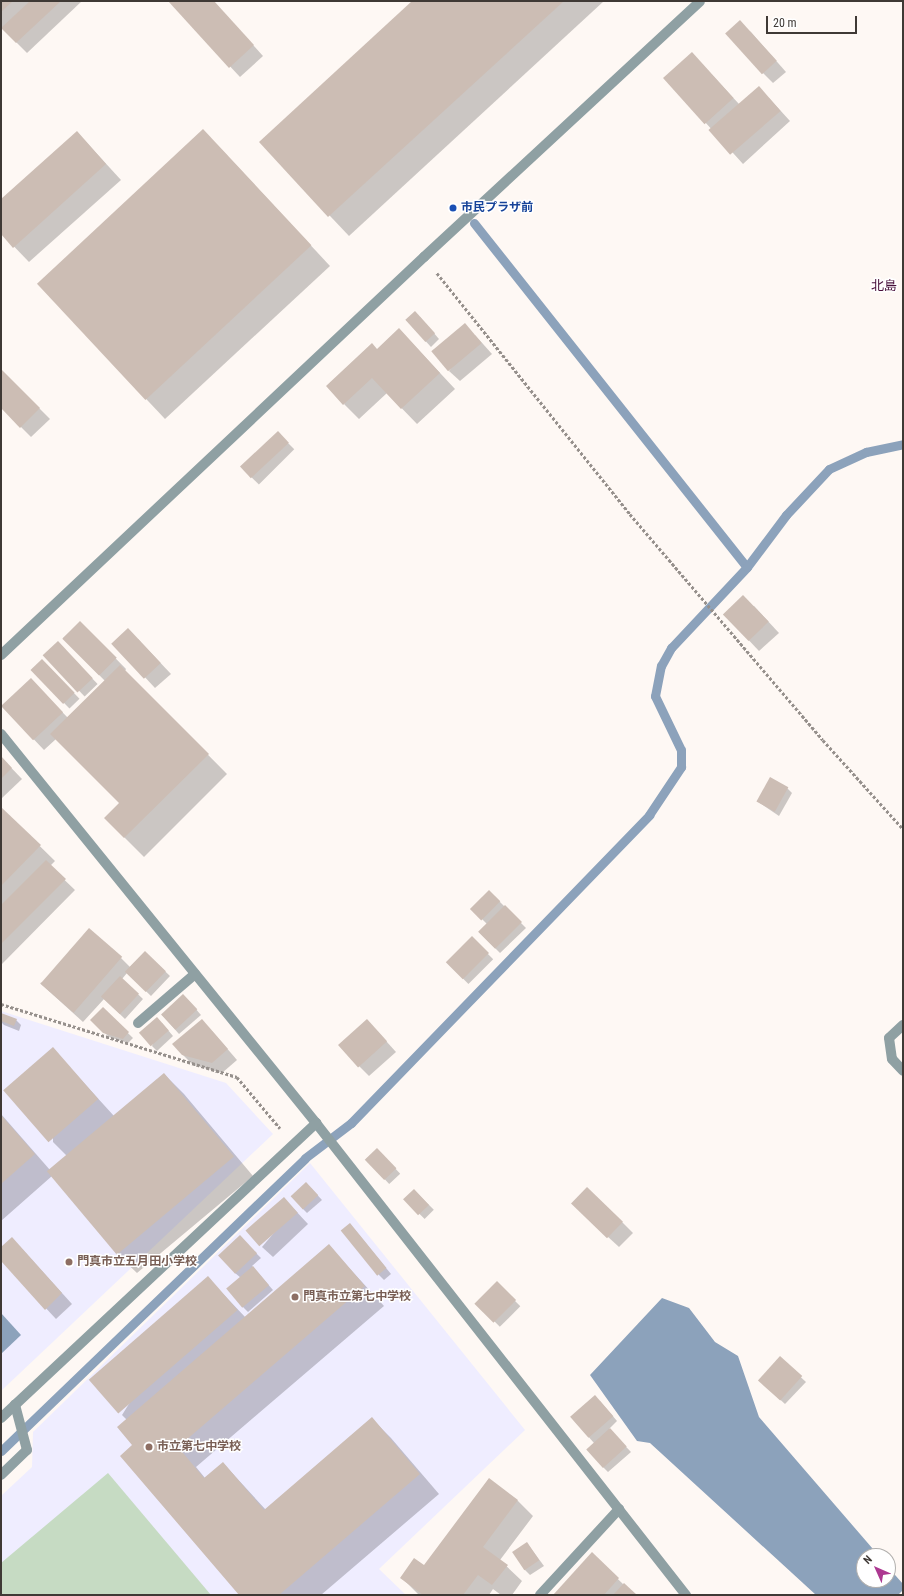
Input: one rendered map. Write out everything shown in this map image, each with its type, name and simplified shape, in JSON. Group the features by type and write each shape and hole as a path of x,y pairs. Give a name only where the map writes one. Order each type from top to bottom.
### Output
{"street":[{"path":"1,655 424,257 700,1"},
{"path":"1,734 316,1123 686,1595"},
{"path":"138,1023 195,974"},
{"path":"903,1025 889,1038 892,1059 903,1071"},
{"path":"1,1418 316,1123"},
{"path":"1,1475 27,1450 15,1405"},
{"path":"540,1595 619,1509"}],"path":[{"path":"424,257 630,514 818,734 903,829"},
{"path":"1,1004 237,1077 294,1144"}],"shaded area":[{"name":"門真市立五月田小学校","path":"1,1011 226,1083 273,1134 1,1391"},
{"name":"門真市立第七中学校","path":"310,1163 525,1430 379,1569 406,1595 1,1595 1,1496 32,1467 33,1432"}],"green space":[{"path":"108,1473 211,1595 1,1595 1,1563"}],"water":[{"path":"662,1298 689,1308 715,1342 738,1356 759,1417 872,1548 856,1548 856,1588 896,1588 896,1576 903,1584 903,1590 898,1595 816,1595 650,1443 637,1441 590,1375"},
{"path":"1,1313 21,1335 1,1354"}],"building":[{"path":"1,1 13,1 1,12"},
{"path":"30,1 61,1 16,43 1,28"},
{"path":"168,1 214,1 254,45 229,68"},
{"path":"412,1 564,1 328,217 259,142"},
{"path":"740,20 777,61 762,74 725,33"},
{"path":"692,52 733,98 705,124 663,78"},
{"path":"759,86 781,111 730,155 708,130"},
{"path":"203,129 311,245 145,400 37,284"},
{"path":"77,131 106,164 13,248 1,234 1,199"},
{"path":"415,311 435,333 425,342 405,320"},
{"path":"465,323 482,343 448,371 431,351"},
{"path":"399,328 440,373 401,409 372,378 343,405 326,386 372,343 377,349"},
{"path":"1,369 40,408 20,428 1,408"},
{"path":"278,431 289,443 251,478 240,466"},
{"path":"743,595 769,622 749,641 723,614"},
{"path":"80,621 117,658 99,675 62,639"},
{"path":"128,628 161,663 144,679 111,644"},
{"path":"58,641 93,678 77,693 43,655"},
{"path":"42,659 75,693 63,704 30,670"},
{"path":"120,665 209,754 124,838 104,818 119,803 50,734"},
{"path":"31,678 63,712 33,740 1,706"},
{"path":"1,756 12,768 1,779"},
{"path":"770,777 788,787 775,812 756,801"},
{"path":"1,807 41,845 1,886"},
{"path":"46,860 66,879 1,944 1,905"},
{"path":"489,890 500,901 481,920 470,909"},
{"path":"505,905 522,922 495,949 478,932"},
{"path":"89,928 122,957 74,1013 40,984"},
{"path":"472,936 489,953 463,979 446,962"},
{"path":"145,951 166,971 146,992 125,972"},
{"path":"120,976 139,994 120,1014 101,996"},
{"path":"183,994 197,1009 175,1030 161,1014"},
{"path":"103,1007 129,1032 123,1039 103,1033 90,1020"},
{"path":"1,1013 17,1019 14,1026 1,1021"},
{"path":"157,1017 169,1031 151,1046 139,1033"},
{"path":"202,1019 228,1049 212,1063 182,1055 172,1044"},
{"path":"367,1019 387,1041 358,1067 338,1045"},
{"path":"53,1047 98,1099 48,1142 3,1090"},
{"path":"164,1073 234,1156 117,1255 47,1171"},
{"path":"1,1115 35,1154 1,1184"},
{"path":"377,1148 396,1168 384,1180 365,1160"},
{"path":"306,1182 318,1195 303,1209 291,1196"},
{"path":"587,1187 623,1222 607,1238 571,1204"},
{"path":"414,1189 429,1205 418,1215 403,1199"},
{"path":"284,1197 298,1213 259,1246 246,1230"},
{"path":"350,1223 387,1268 377,1276 341,1231"},
{"path":"240,1235 257,1253 235,1274 218,1255"},
{"path":"12,1237 62,1293 45,1310 1,1261 1,1247"},
{"path":"329,1244 365,1286 178,1447 204,1478 223,1462 264,1510 372,1417 420,1474 279,1595 239,1595 120,1456 132,1445 117,1427"},
{"path":"253,1266 269,1285 242,1308 226,1288"},
{"path":"208,1276 238,1310 118,1414 89,1380"},
{"path":"497,1281 516,1300 493,1323 474,1304"},
{"path":"780,1356 802,1376 780,1401 758,1381"},
{"path":"595,1395 613,1416 588,1438 570,1417"},
{"path":"610,1428 627,1447 603,1468 586,1449"},
{"path":"489,1478 518,1500 483,1547 508,1565 492,1585 478,1575 463,1595 423,1595 400,1578 414,1558 424,1565"},
{"path":"527,1542 539,1560 524,1570 512,1552"},
{"path":"592,1552 619,1578 604,1595 553,1595"},
{"path":"624,1583 637,1595 613,1595"}],"waterway":[{"path":"474,223 747,567"},
{"path":"1,1451 305,1158 351,1123 649,815 681,767 681,750 655,696 661,666 671,648 747,567 786,515 829,469 866,452 903,444"}],"place":[{"name":"市民プラザ前","path":"453,208"},
{"name":"門真市立五月田小学校","path":"69,1262"},
{"name":"門真市立第七中学校","path":"295,1297"},
{"name":"市立第七中学校","path":"149,1447"}],"district":[{"name":"北島","path":"884,286"}]}
